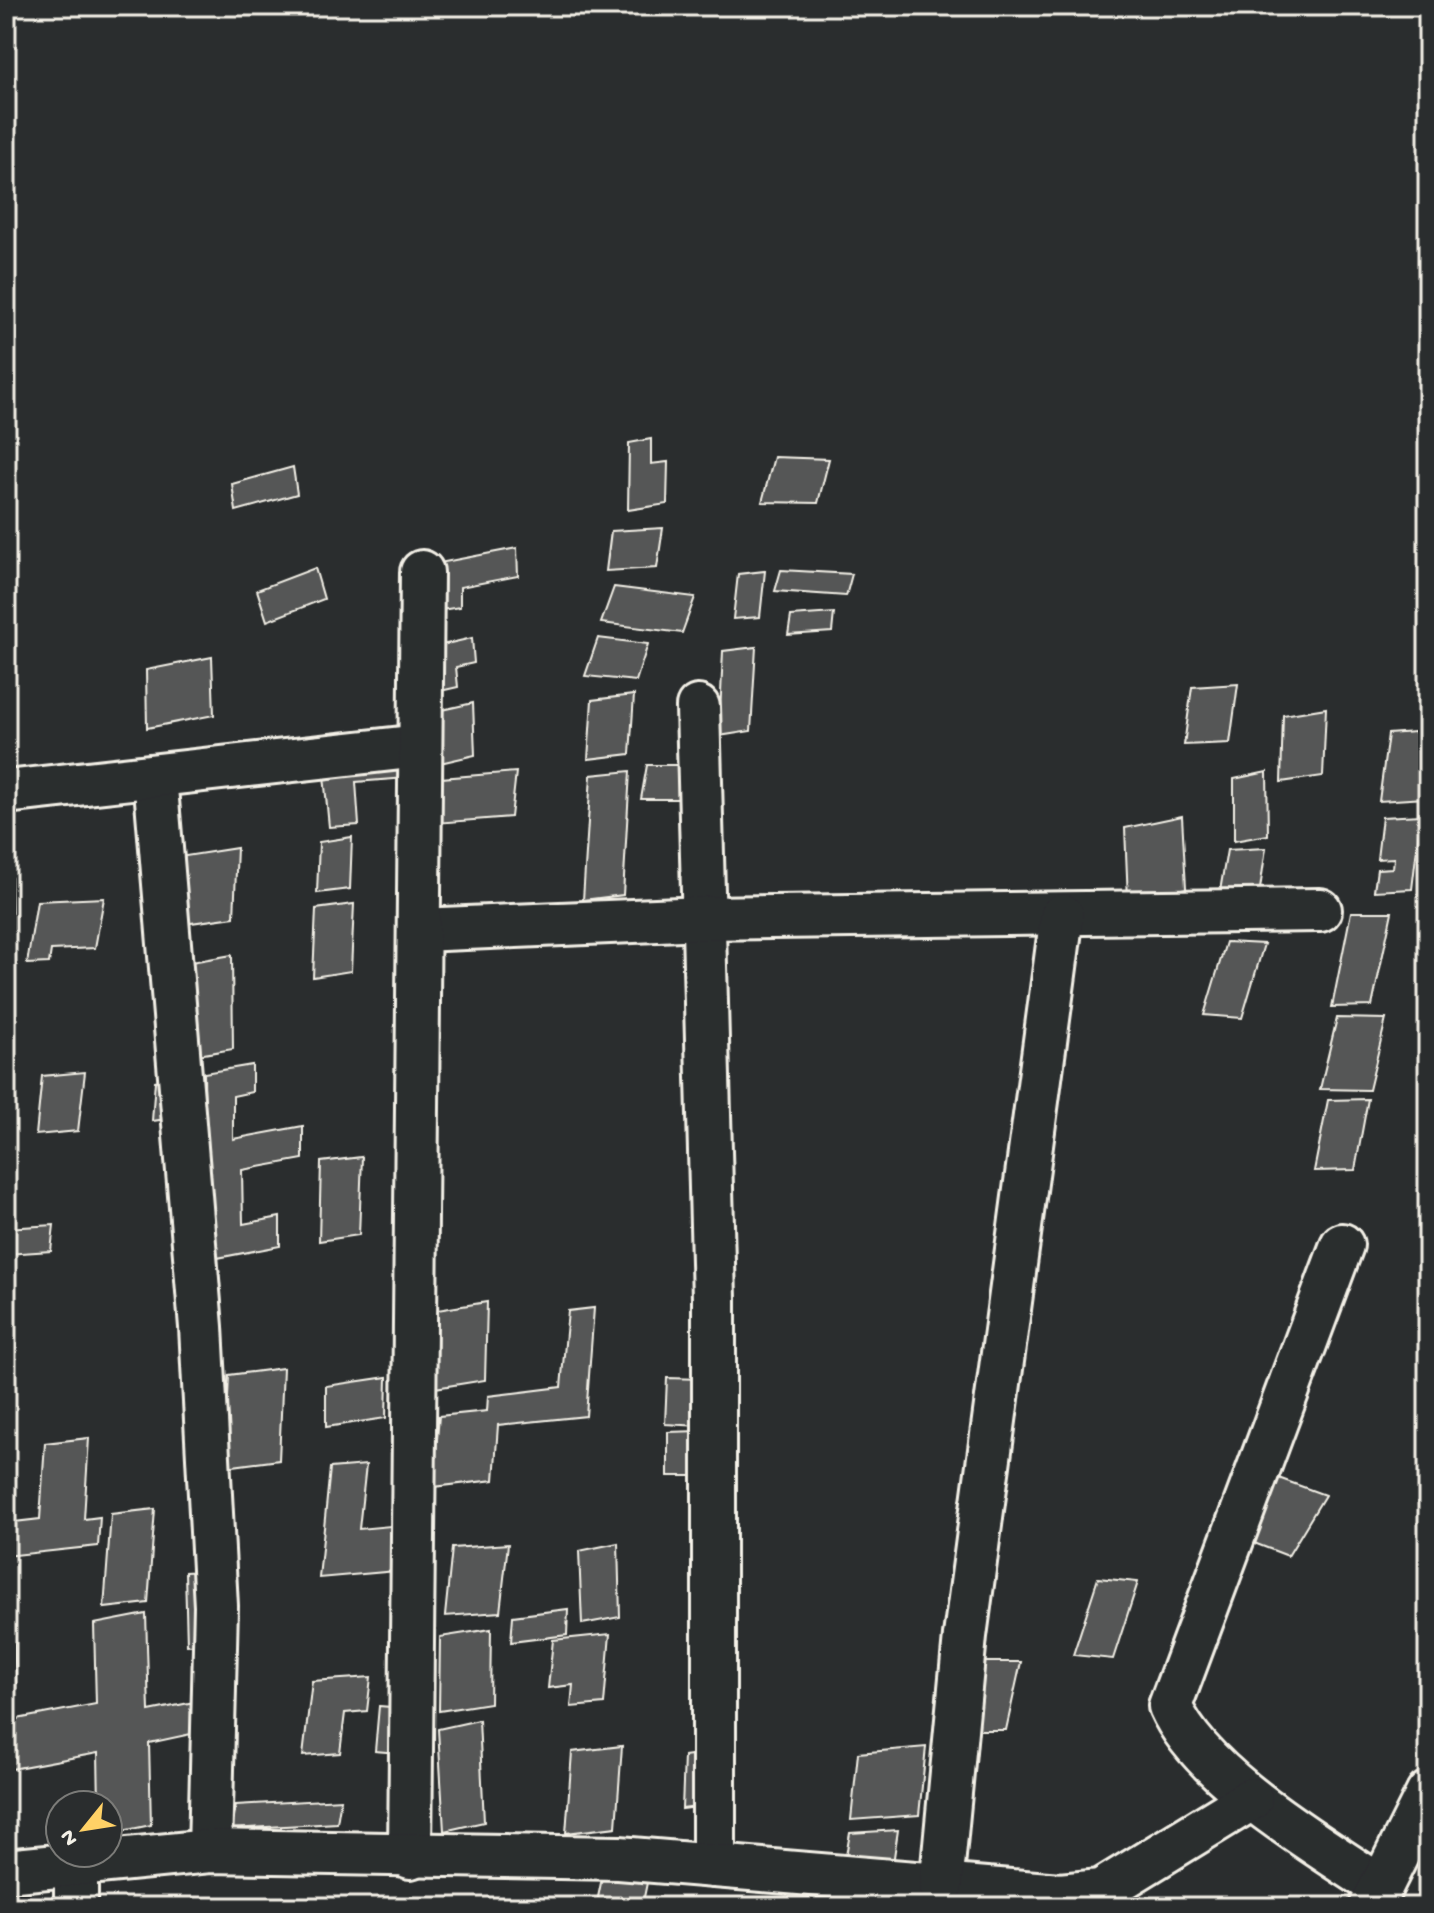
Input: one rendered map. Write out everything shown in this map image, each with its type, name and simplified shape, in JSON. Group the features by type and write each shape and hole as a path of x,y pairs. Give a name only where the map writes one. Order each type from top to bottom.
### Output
{"street":[{"path":"410,1857 422,572"},
{"path":"698,707 714,1299 714,1866"},
{"path":"6,792 420,746"},
{"path":"155,776 201,1327 216,1606 210,1851"},
{"path":"419,930 704,918 1320,910"},
{"path":"941,1887 965,1636 1062,915"},
{"path":"1342,1245 1170,1706 1179,1727 1251,1799 1376,1897 1428,1793"},
{"path":"124,1859 210,1851 410,1857 619,1858 1060,1895 1101,1891 1251,1799"},
{"path":"6,1871 44,1867"},
{"path":"76,1869 76,1907"}],"building":[{"path":"651,439 651,464 668,462 667,504 628,510 629,443"},
{"path":"774,457 829,459 818,503 762,502"},
{"path":"293,467 297,494 236,511 232,484"},
{"path":"663,528 657,568 606,571 611,531"},
{"path":"517,548 518,576 460,587 460,607 435,611 434,564"},
{"path":"315,568 324,599 267,621 257,590"},
{"path":"781,570 852,574 846,596 775,591"},
{"path":"765,571 760,617 733,619 738,574"},
{"path":"614,587 695,597 682,633 601,623"},
{"path":"834,613 832,632 788,635 791,616"},
{"path":"472,638 474,663 456,667 458,687 436,692 433,647"},
{"path":"598,638 648,644 636,681 585,676"},
{"path":"756,647 751,731 719,736 723,651"},
{"path":"212,657 214,715 147,728 146,670"},
{"path":"1238,684 1230,743 1184,745 1192,687"},
{"path":"634,695 630,754 588,759 592,700"},
{"path":"473,703 475,755 440,763 437,711"},
{"path":"1326,708 1323,776 1281,782 1283,715"},
{"path":"1428,731 1425,798 1379,801 1388,734"},
{"path":"404,758 406,778 356,782 359,825 329,827 323,765"},
{"path":"647,765 687,765 680,799 641,799"},
{"path":"630,771 623,895 583,900 591,775"},
{"path":"516,772 511,817 436,823 441,778"},
{"path":"1267,772 1268,835 1234,841 1234,779"},
{"path":"1421,815 1412,889 1374,891 1377,869 1393,868 1394,858 1377,859 1382,817"},
{"path":"1182,816 1186,888 1128,900 1125,828"},
{"path":"352,837 350,889 317,893 319,842"},
{"path":"237,848 234,917 176,925 179,857"},
{"path":"1266,848 1260,889 1220,891 1227,850"},
{"path":"11,872 12,941 6,942 6,873"},
{"path":"104,898 95,948 51,950 49,963 27,964 37,901"},
{"path":"354,904 351,971 313,977 316,909"},
{"path":"1351,912 1392,912 1372,1006 1332,1007"},
{"path":"1226,942 1264,944 1242,1018 1204,1015"},
{"path":"232,955 233,1049 192,1056 191,962"},
{"path":"1337,1018 1386,1019 1369,1090 1320,1089"},
{"path":"252,1065 252,1092 233,1096 233,1139 303,1126 303,1159 242,1170 243,1224 280,1217 280,1246 207,1260 204,1073"},
{"path":"85,1072 78,1131 36,1135 42,1076"},
{"path":"177,1078 174,1118 152,1121 155,1081"},
{"path":"1368,1099 1355,1170 1314,1171 1328,1100"},
{"path":"362,1157 359,1235 319,1241 321,1162"},
{"path":"54,1225 51,1251 6,1254 6,1228"},
{"path":"487,1302 485,1380 435,1388 437,1310"},
{"path":"594,1308 586,1416 498,1425 494,1480 433,1487 439,1416 487,1411 488,1396 561,1387 568,1311"},
{"path":"283,1368 279,1460 225,1467 229,1375"},
{"path":"387,1377 386,1418 326,1427 326,1386"},
{"path":"667,1378 702,1379 700,1426 665,1424"},
{"path":"699,1431 699,1476 668,1476 668,1432"},
{"path":"89,1438 84,1519 100,1517 98,1546 6,1556 6,1523 40,1519 45,1443"},
{"path":"366,1465 359,1529 401,1525 396,1571 319,1578 330,1468"},
{"path":"1273,1476 1325,1495 1288,1556 1236,1536"},
{"path":"155,1509 148,1603 104,1608 111,1514"},
{"path":"618,1543 620,1617 582,1624 579,1551"},
{"path":"508,1544 500,1612 445,1616 452,1548"},
{"path":"204,1571 206,1644 187,1645 185,1572"},
{"path":"1098,1578 1138,1582 1113,1659 1073,1655"},
{"path":"568,1609 567,1635 511,1642 513,1616"},
{"path":"146,1614 149,1711 204,1700 205,1731 149,1743 151,1825 124,1831 124,1789 99,1789 98,1753 6,1770 6,1634 14,1632 17,1719 96,1704 94,1624"},
{"path":"491,1629 490,1703 439,1711 440,1637"},
{"path":"610,1634 604,1704 571,1707 573,1685 548,1688 553,1640"},
{"path":"978,1662 1021,1662 1006,1730 963,1730"},
{"path":"371,1677 367,1711 345,1713 340,1753 303,1756 312,1681"},
{"path":"379,1706 403,1708 398,1753 375,1751"},
{"path":"479,1720 484,1822 444,1831 438,1729"},
{"path":"622,1746 616,1827 566,1833 572,1752"},
{"path":"926,1747 919,1815 851,1820 858,1753"},
{"path":"713,1752 711,1805 682,1809 684,1756"},
{"path":"341,1799 337,1823 232,1829 236,1805"},
{"path":"898,1830 893,1864 844,1867 850,1833"},
{"path":"603,1873 649,1873 642,1907 596,1907"},
{"path":"820,1894 863,1897 862,1907 820,1907"}]}
